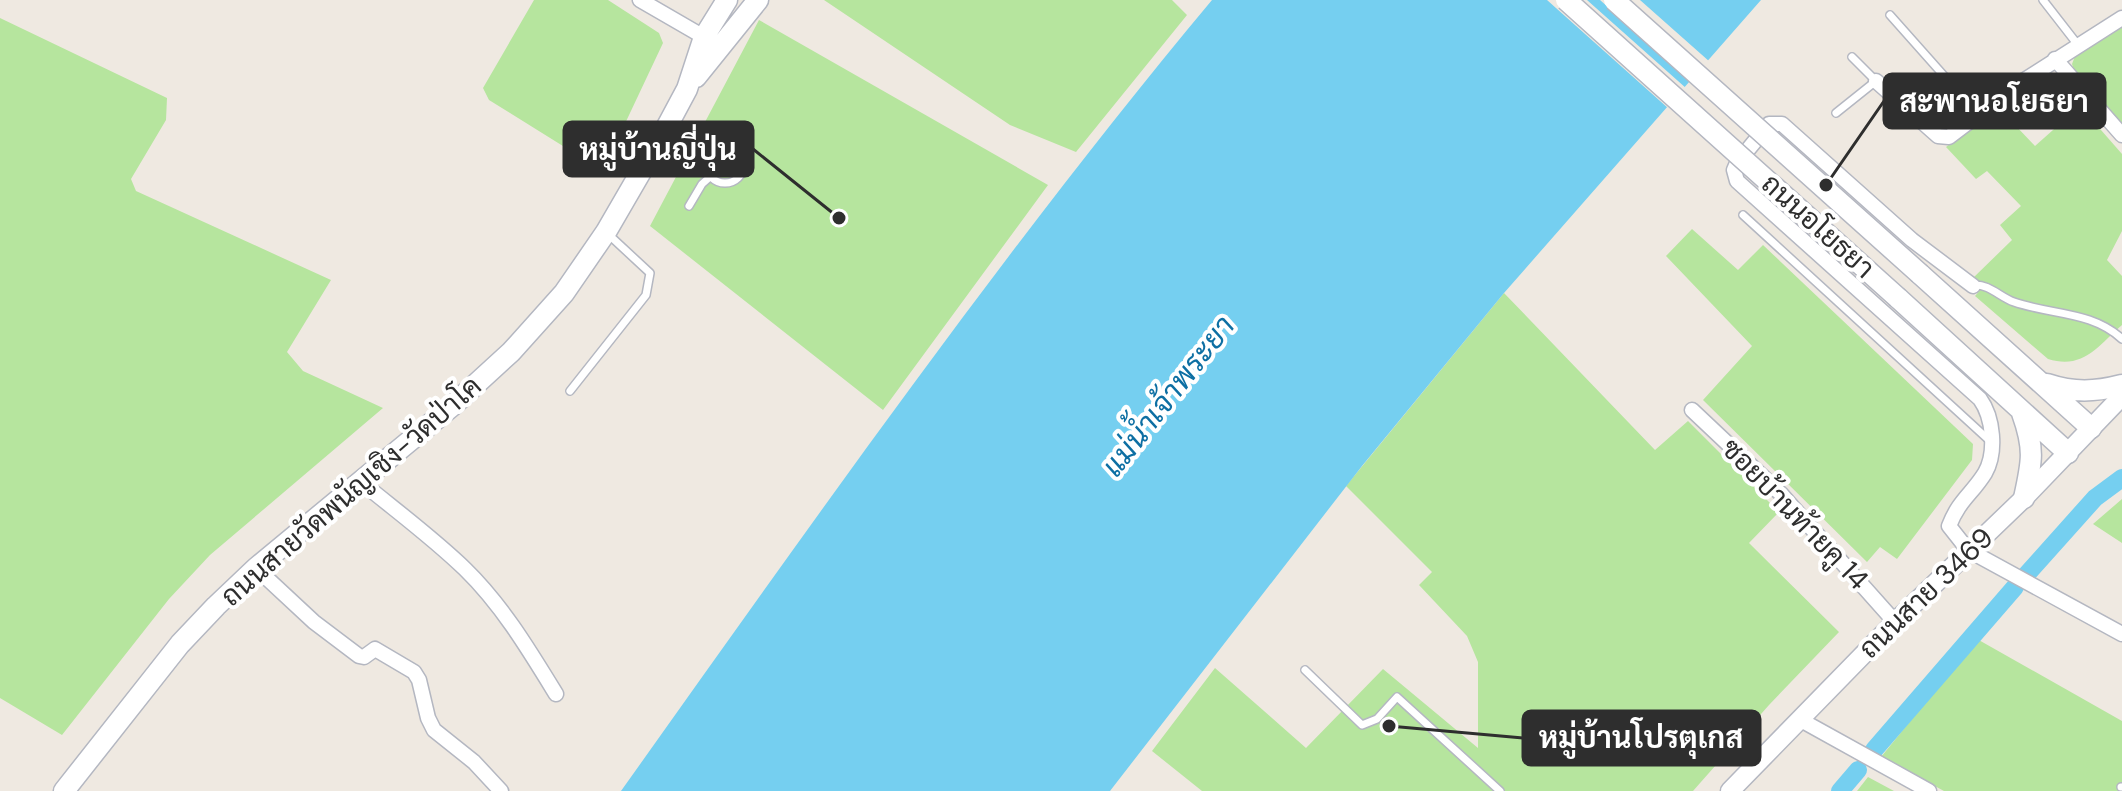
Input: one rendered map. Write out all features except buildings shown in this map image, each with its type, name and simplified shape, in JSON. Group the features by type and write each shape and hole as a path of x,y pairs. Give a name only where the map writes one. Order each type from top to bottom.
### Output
{"main road":[{"path":"687,89 704,37 727,0"},
{"path":"687,89 758,0"},
{"name":"ถนนอโยธยา","path":"1566,0 2068,453"},
{"name":"ถนนอโยธยา","path":"1614,0 2091,428"},
{"name":"ถนนสายวัดพนัญเชิง-วัดป่าโค","path":"64,791 180,644 216,606 256,568 452,406 511,352 564,293 606,232 687,89"},
{"path":"2040,381 2071,391 2097,392 2122,385"},
{"path":"2020,407 2031,438 2032,465 2024,498"}],"street":[{"path":"640,0 704,37"},
{"path":"1876,81 1938,136 1949,137 2055,59 2122,18"},
{"path":"2055,59 2122,135"},
{"path":"1973,286 1912,240 1782,124 1769,124 1737,163 1734,170 1737,181 1980,399 1988,410 1992,442 1985,473 1957,507 1949,526 1968,550 2122,634"},
{"name":"ถนนสาย 3469","path":"1730,791 2122,396"},
{"name":"ซอยบ้านท้ายคู 14","path":"1692,410 1781,494 1895,622"},
{"path":"360,481 464,568 522,638 556,694"},
{"path":"256,568 314,622 359,656 364,657 375,649 414,672 434,730 474,762 501,791"},
{"path":"1799,719 1929,791"}],"lane":[{"path":"2043,0 2078,45"},
{"path":"1890,15 1978,114"},
{"path":"1836,113 1876,81 1852,57"},
{"path":"664,132 709,155"},
{"path":"720,146 734,147 744,158 738,179 724,183 711,176 707,170 709,155 720,146"},
{"path":"689,206 702,184 711,176"},
{"path":"1743,215 1992,442"},
{"path":"570,391 646,295 650,273 606,232"},
{"path":"1973,286 1976,283 1985,285 2010,301 2095,320 2122,339"},
{"path":"1305,670 1362,725 1377,719 1397,697 1500,791"}],"green space":[{"path":"534,0 608,0 659,33 663,43 605,166 595,166 489,100 483,88"},
{"path":"824,0 1172,0 1187,15 1076,152 1010,125"},
{"path":"0,18 167,98 166,120 131,179 136,191 331,280 287,352 303,371 383,408 210,555 169,599 62,735 0,698"},
{"path":"759,20 1048,185 883,410 650,226"},
{"path":"2122,26 2122,128 2076,76 2072,64 2077,51"},
{"path":"1997,106 2035,146 2080,106 2122,154 2122,231 2107,260 2122,276 2122,325 2080,359 2060,362 2048,359 1975,296 1982,288 1972,279 2012,240 2000,225 2021,206 1987,171 1976,179 1946,147"},
{"path":"1692,229 1738,270 1763,245 1973,444 1972,460 1897,559 1880,547 1867,562 1703,400 1752,346 1666,256"},
{"path":"1504,293 1655,450 1688,421 1779,512 1749,543 1839,632 1693,791 1202,791 1152,751 1215,668 1306,748 1383,669 1478,748 1478,662 1467,636 1419,585 1432,572 1346,486"},
{"path":"2122,499 2122,543 2093,524"},
{"path":"1977,639 2122,721 2122,791 1944,791 1881,757"},
{"path":"1868,777 1894,791 1857,791"}],"water":[{"name":"แม่น้ำเจ้าพระยา","path":"1212,0 1761,0 1504,293 1362,466 1110,791 621,791 983,291"}],"pier":[{"path":"1547,0 1587,0 1687,89 1669,109"},
{"path":"1600,0 1640,0 1710,62 1692,82"}],"waterway":[{"path":"2027,574 2095,498 2122,478"},
{"path":"1874,750 2015,587"},
{"path":"1840,791 1858,770"}],"place":[{"name":"สะพานอโยธยา","path":"1826,185"},
{"name":"หมู่บ้านญี่ปุ่น","path":"839,218"},
{"name":"หมู่บ้านโปรตุเกส","path":"1389,726"}]}
